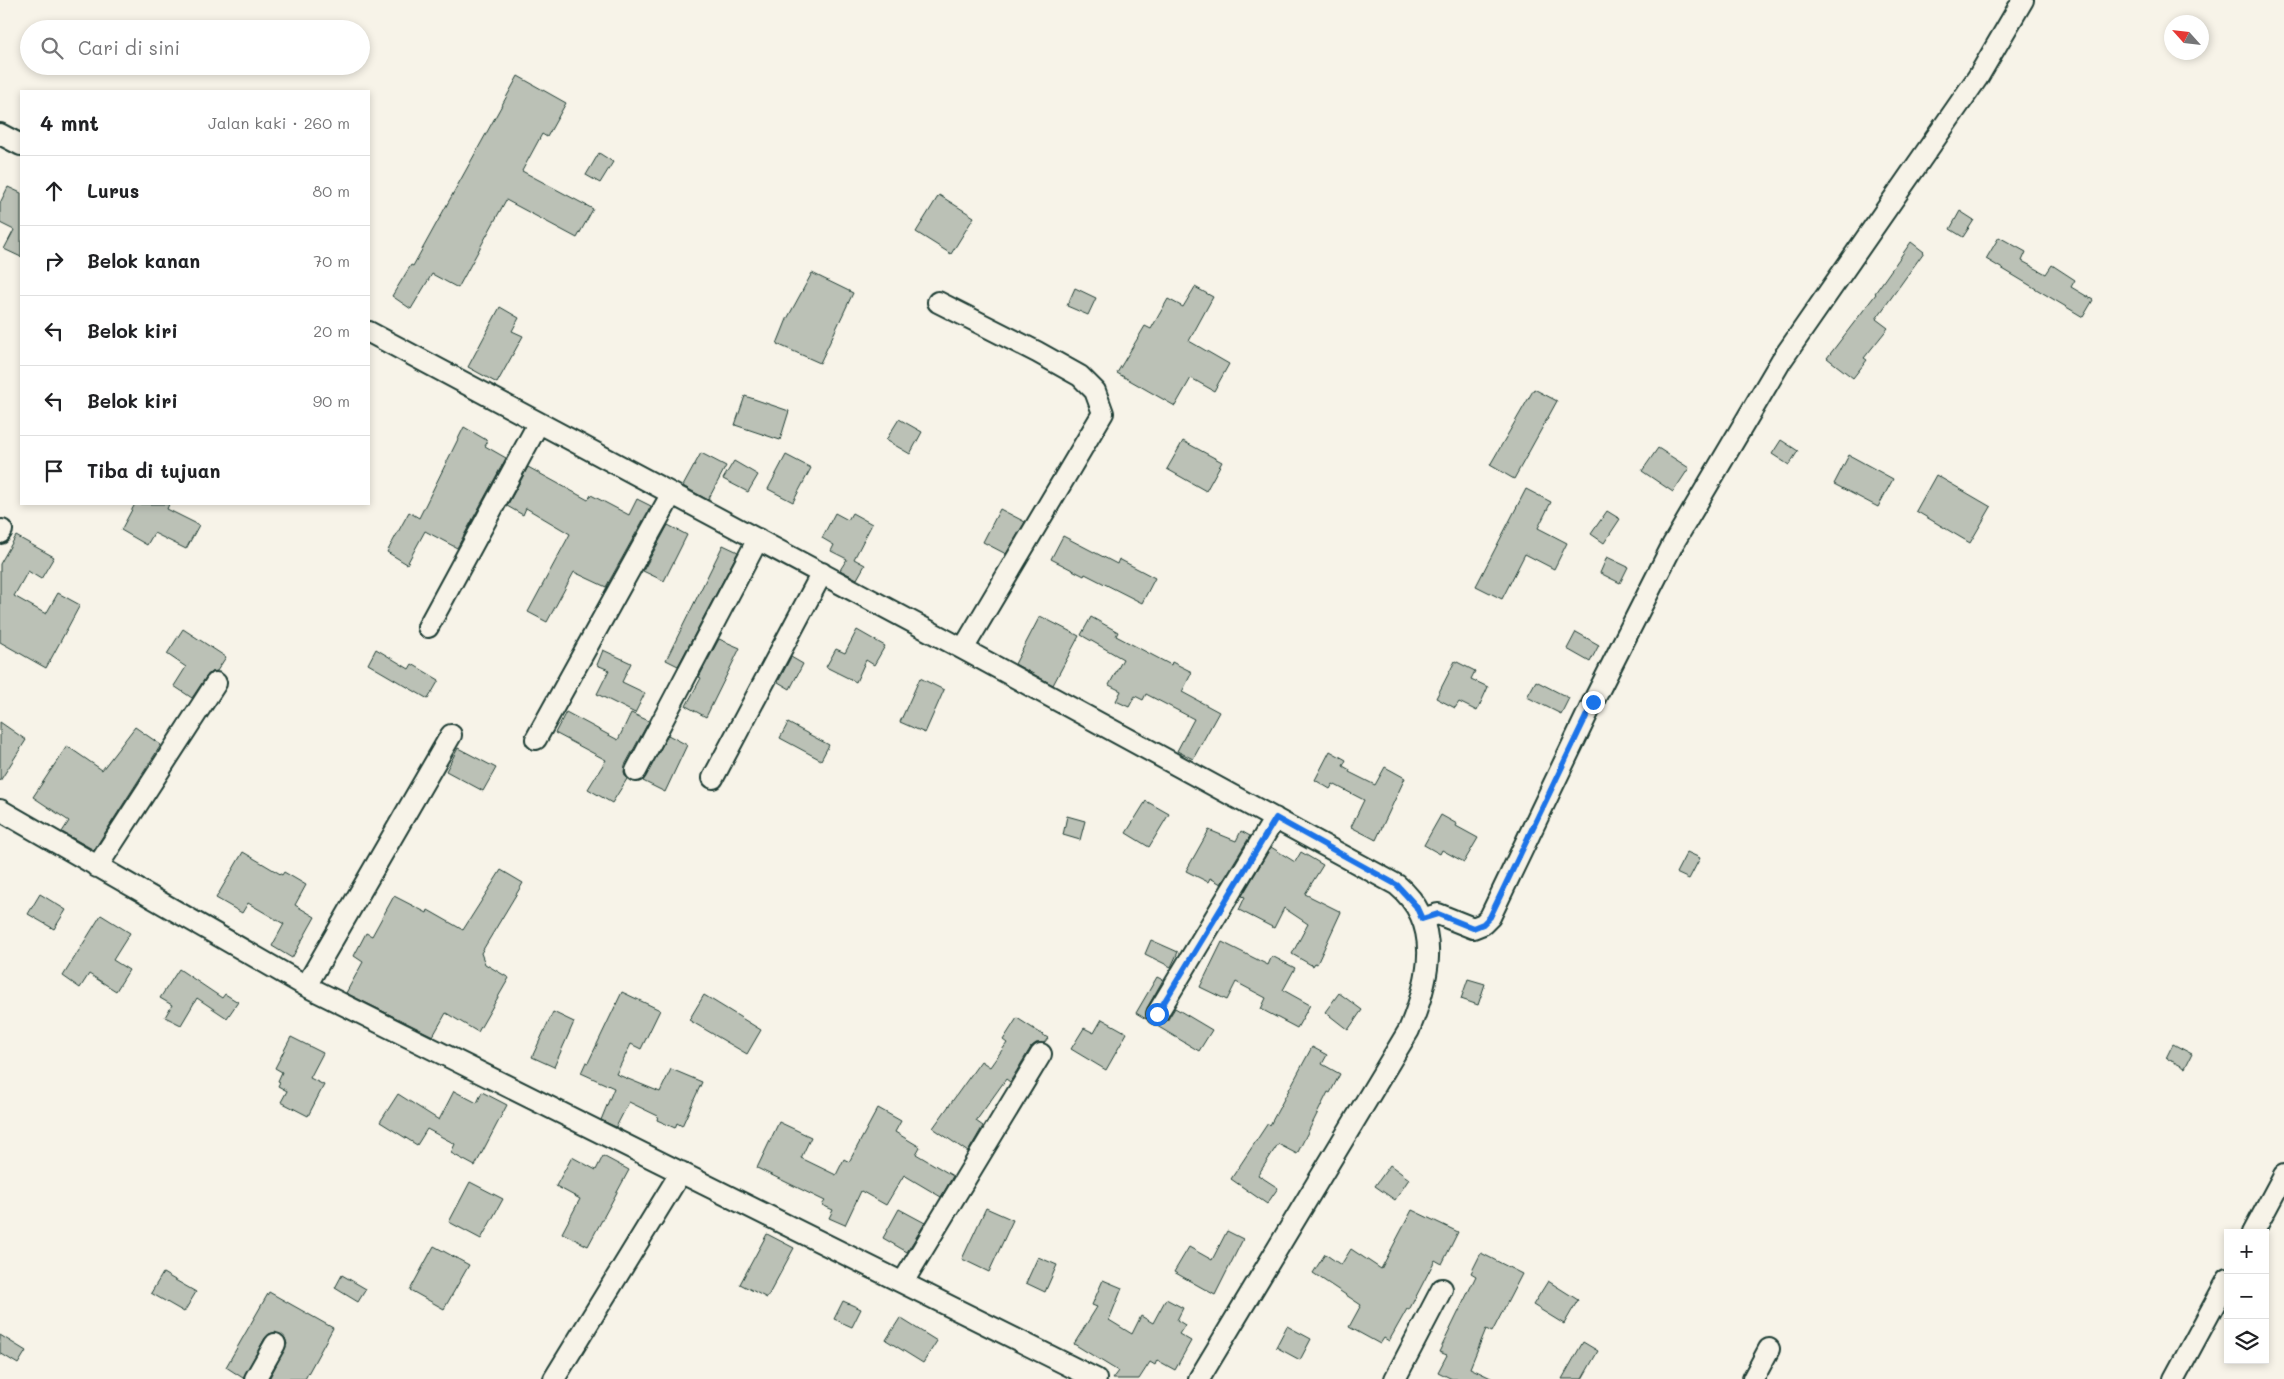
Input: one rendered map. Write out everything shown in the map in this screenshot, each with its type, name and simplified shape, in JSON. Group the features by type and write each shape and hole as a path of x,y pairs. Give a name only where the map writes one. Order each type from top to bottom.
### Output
{"street":[{"path":"1422,919 1431,915 1444,916 1473,928 1483,924 1490,917 1589,710 1673,544 1781,361 1978,77 2023,0"},
{"path":"0,134 20,144"},
{"path":"938,302 1080,376 1095,391 1103,413 963,649"},
{"path":"370,333 671,495 822,573 1276,818 1397,885 1416,906 1427,938 1428,971 1420,1003 1409,1030 1199,1379"},
{"path":"428,627 538,424"},
{"path":"536,739 671,495"},
{"path":"636,771 758,539"},
{"path":"713,778 822,573"},
{"path":"97,867 216,683"},
{"path":"306,986 451,735"},
{"path":"0,810 306,986 1096,1379"},
{"path":"1157,1014 1276,818"},
{"path":"903,1282 1041,1054"},
{"path":"554,1379 681,1172"},
{"path":"2255,1229 2284,1175"},
{"path":"2174,1379 2224,1287"},
{"path":"1396,1379 1442,1289"},
{"path":"255,1379 275,1344"},
{"path":"1753,1379 1769,1349"}],"building":[{"path":"518,76 566,103 547,137 542,134 522,171 593,209 577,238 506,200 458,288 432,274 411,309 392,296 411,265 413,266"},
{"path":"599,153 613,162 600,183 586,175"},
{"path":"8,187 20,193 20,257 4,249 14,230 0,223 0,203"},
{"path":"939,195 974,217 951,254 916,232"},
{"path":"1960,211 1974,220 1963,237 1950,229"},
{"path":"1999,237 2026,252 2022,261 2046,274 2052,265 2075,280 2071,287 2093,300 2083,317 1986,259"},
{"path":"1911,242 1924,252 1876,319 1888,328 1864,358 1867,360 1853,378 1827,358 1876,294"},
{"path":"812,273 853,293 820,363 777,344 787,319"},
{"path":"1195,287 1213,297 1189,341 1229,364 1214,391 1191,378 1175,406 1117,373 1145,326 1151,329 1168,299 1183,307"},
{"path":"1075,288 1096,298 1088,315 1067,306"},
{"path":"500,307 519,318 512,331 523,336 497,383 468,367"},
{"path":"1534,389 1557,401 1514,479 1490,465"},
{"path":"745,396 789,411 780,440 735,425"},
{"path":"899,419 922,432 910,454 886,440"},
{"path":"464,427 488,441 485,446 506,458 457,548 425,531 407,564 387,552 409,512 419,518"},
{"path":"1781,440 1798,451 1789,465 1772,454"},
{"path":"1183,441 1222,462 1206,491 1167,469"},
{"path":"1658,448 1689,468 1673,492 1642,471"},
{"path":"701,453 726,466 708,500 683,486"},
{"path":"786,455 811,468 793,502 768,489"},
{"path":"1849,455 1893,479 1878,507 1834,484"},
{"path":"734,461 758,475 748,492 723,479"},
{"path":"528,467 588,500 591,495 629,515 637,499 651,506 606,587 574,572 547,622 528,612 570,534 526,508 523,515 507,506"},
{"path":"1936,475 1991,507 1970,543 1916,511"},
{"path":"1526,489 1551,502 1538,528 1567,543 1554,569 1525,554 1502,599 1476,586"},
{"path":"134,505 169,505 167,509 199,525 186,549 154,533 147,545 121,530"},
{"path":"1000,509 1025,522 1006,554 983,542"},
{"path":"1607,511 1620,519 1604,543 1591,534"},
{"path":"835,513 848,520 852,513 872,524 854,559 865,565 857,579 840,570 847,559 831,551 834,545 822,538"},
{"path":"668,525 687,535 664,581 643,571"},
{"path":"16,536 54,557 41,579 28,571 14,596 46,614 58,593 80,605 46,668 0,642 0,564"},
{"path":"1063,536 1117,564 1119,559 1155,578 1142,603 1051,559"},
{"path":"723,545 738,552 678,666 666,660"},
{"path":"1607,557 1628,567 1620,583 1600,573"},
{"path":"1040,616 1079,636 1053,685 1015,664"},
{"path":"1091,617 1118,632 1116,636 1171,665 1172,662 1192,672 1182,692 1219,712 1193,759 1177,751 1194,719 1146,694 1143,700 1135,696 1129,707 1116,701 1121,691 1109,685 1123,659 1081,635"},
{"path":"183,629 226,657 217,671 211,672 206,677 192,698 174,686 186,667 167,654"},
{"path":"857,630 885,646 874,665 866,660 856,682 826,667 836,649 845,653"},
{"path":"1576,632 1599,645 1590,662 1567,649"},
{"path":"719,639 740,648 706,717 686,706"},
{"path":"376,649 409,669 412,664 439,680 428,699 368,664"},
{"path":"603,650 631,663 622,682 645,693 635,713 597,694 609,670 597,665"},
{"path":"791,657 803,664 790,689 778,682"},
{"path":"1455,661 1475,671 1471,679 1488,687 1477,711 1459,702 1455,708 1436,698"},
{"path":"920,678 944,690 925,733 900,722"},
{"path":"1536,681 1569,698 1561,714 1527,697"},
{"path":"566,712 618,740 631,713 649,721 625,765 624,772 627,779 612,803 588,789 606,760 555,733"},
{"path":"0,722 26,740 0,781"},
{"path":"788,723 829,745 821,760 780,738"},
{"path":"135,727 161,745 94,850 62,832 69,821 33,797 67,746 102,770"},
{"path":"668,735 687,745 665,792 643,781"},
{"path":"458,748 496,768 483,791 446,771"},
{"path":"1330,751 1346,760 1343,766 1350,770 1349,772 1375,785 1385,767 1405,778 1376,840 1351,827 1364,800 1333,784 1330,789 1315,780"},
{"path":"1146,801 1169,814 1149,847 1126,833"},
{"path":"1441,815 1478,838 1464,862 1442,850 1440,854 1424,845"},
{"path":"1067,816 1085,821 1080,840 1063,835"},
{"path":"1209,830 1236,841 1241,831 1250,836 1221,884 1210,878 1208,882 1186,871"},
{"path":"1271,847 1295,862 1301,852 1323,865 1305,894 1341,912 1317,964 1315,963 1313,966 1292,954 1308,924 1284,908 1274,928 1239,910 1245,897 1242,896"},
{"path":"243,852 282,875 284,872 306,885 295,905 315,917 292,958 272,946 284,924 248,903 242,913 216,898"},
{"path":"1687,852 1700,858 1689,879 1676,873"},
{"path":"501,870 523,883 481,953 485,964 509,978 478,1032 446,1013 433,1036 346,993 363,962 354,956 366,933 372,936 394,896 427,913 428,910 463,930"},
{"path":"40,894 66,910 54,929 28,914"},
{"path":"101,915 130,933 113,960 129,970 116,991 89,974 80,988 63,976"},
{"path":"1151,940 1178,952 1171,967 1145,954"},
{"path":"1222,942 1268,965 1272,956 1295,968 1283,990 1310,1005 1297,1028 1261,1009 1266,998 1236,982 1227,1000 1200,987"},
{"path":"179,969 222,998 225,994 238,1002 227,1018 197,998 181,1025 165,1017 172,1005 160,998"},
{"path":"1157,977 1163,980 1147,1008 1146,1019 1136,1013"},
{"path":"1468,979 1485,984 1478,1005 1461,999"},
{"path":"622,992 660,1010 641,1049 631,1044 616,1074 660,1092 671,1069 702,1082 682,1126 677,1123 675,1128 657,1120 658,1116 629,1102 616,1127 601,1120 614,1088 581,1073 586,1062 588,1063"},
{"path":"1339,993 1362,1010 1348,1030 1325,1012"},
{"path":"704,995 761,1030 747,1054 689,1020"},
{"path":"1175,1008 1212,1030 1199,1051 1157,1026 1167,1021"},
{"path":"553,1012 574,1022 554,1067 532,1057"},
{"path":"1017,1018 1048,1038 1044,1043 1036,1043 1031,1047 1010,1082 1006,1079 976,1121 983,1126 968,1152 933,1128 981,1061 990,1067 1007,1043 1003,1040"},
{"path":"1102,1019 1127,1033 1106,1070 1071,1049 1084,1028 1094,1033"},
{"path":"291,1037 323,1053 310,1078 324,1085 308,1116 281,1102 287,1091 278,1086 282,1072 275,1068"},
{"path":"2173,1044 2192,1054 2185,1068 2166,1058"},
{"path":"1312,1047 1327,1055 1322,1064 1340,1074 1330,1093 1328,1092 1297,1154 1278,1144 1258,1175 1278,1188 1267,1204 1231,1179 1268,1123 1270,1125"},
{"path":"454,1091 477,1103 482,1092 507,1105 475,1166 451,1153 455,1144 427,1129 417,1145 380,1122 398,1094 439,1120"},
{"path":"878,1108 901,1121 895,1132 920,1147 916,1154 953,1176 941,1197 904,1175 886,1205 861,1191 845,1225 829,1218 833,1210 822,1205 825,1201 757,1168 779,1122 811,1137 801,1158 836,1175 844,1159 849,1162"},
{"path":"603,1156 629,1170 588,1246 562,1233 580,1199 556,1186 572,1157 596,1170"},
{"path":"1390,1165 1409,1179 1395,1200 1375,1186"},
{"path":"470,1182 503,1199 481,1239 449,1222"},
{"path":"986,1208 1013,1220 989,1272 962,1259"},
{"path":"899,1209 925,1223 907,1252 883,1238"},
{"path":"1412,1210 1458,1232 1442,1264 1435,1260 1409,1310 1407,1309 1389,1341 1384,1338 1380,1344 1349,1327 1361,1305 1313,1273 1325,1254 1341,1265 1351,1249 1381,1269"},
{"path":"1227,1231 1243,1239 1215,1295 1174,1272 1189,1247 1212,1260"},
{"path":"767,1234 794,1248 767,1298 740,1284"},
{"path":"434,1246 469,1265 444,1309 410,1290"},
{"path":"1481,1253 1522,1274 1492,1332 1486,1329 1470,1368 1493,1379 1452,1379 1438,1372 1447,1355 1439,1352 1476,1276 1471,1273"},
{"path":"1038,1257 1057,1265 1045,1292 1026,1283"},
{"path":"163,1273 196,1292 184,1312 151,1293"},
{"path":"342,1275 366,1289 358,1302 335,1288"},
{"path":"1103,1280 1122,1288 1109,1320 1132,1334 1141,1316 1153,1323 1166,1299 1183,1308 1177,1320 1185,1325 1179,1334 1191,1341 1175,1370 1157,1360 1155,1365 1150,1362 1139,1379 1112,1379 1118,1371 1074,1344 1097,1307 1092,1305"},
{"path":"1548,1281 1578,1300 1564,1324 1533,1305"},
{"path":"269,1292 333,1328 305,1379 269,1379 287,1344 285,1338 275,1332 265,1338 243,1378 226,1367"},
{"path":"843,1301 861,1309 852,1327 834,1319"},
{"path":"900,1318 937,1341 923,1363 886,1340"},
{"path":"1287,1326 1311,1339 1300,1360 1276,1347"},
{"path":"0,1335 26,1351 18,1364 0,1353"},
{"path":"1583,1342 1598,1351 1582,1379 1562,1379"}],"route":[{"path":"1157,1014 1276,818 1397,885 1416,906 1422,919 1438,914 1473,928 1483,924 1490,917 1593,702"}]}
